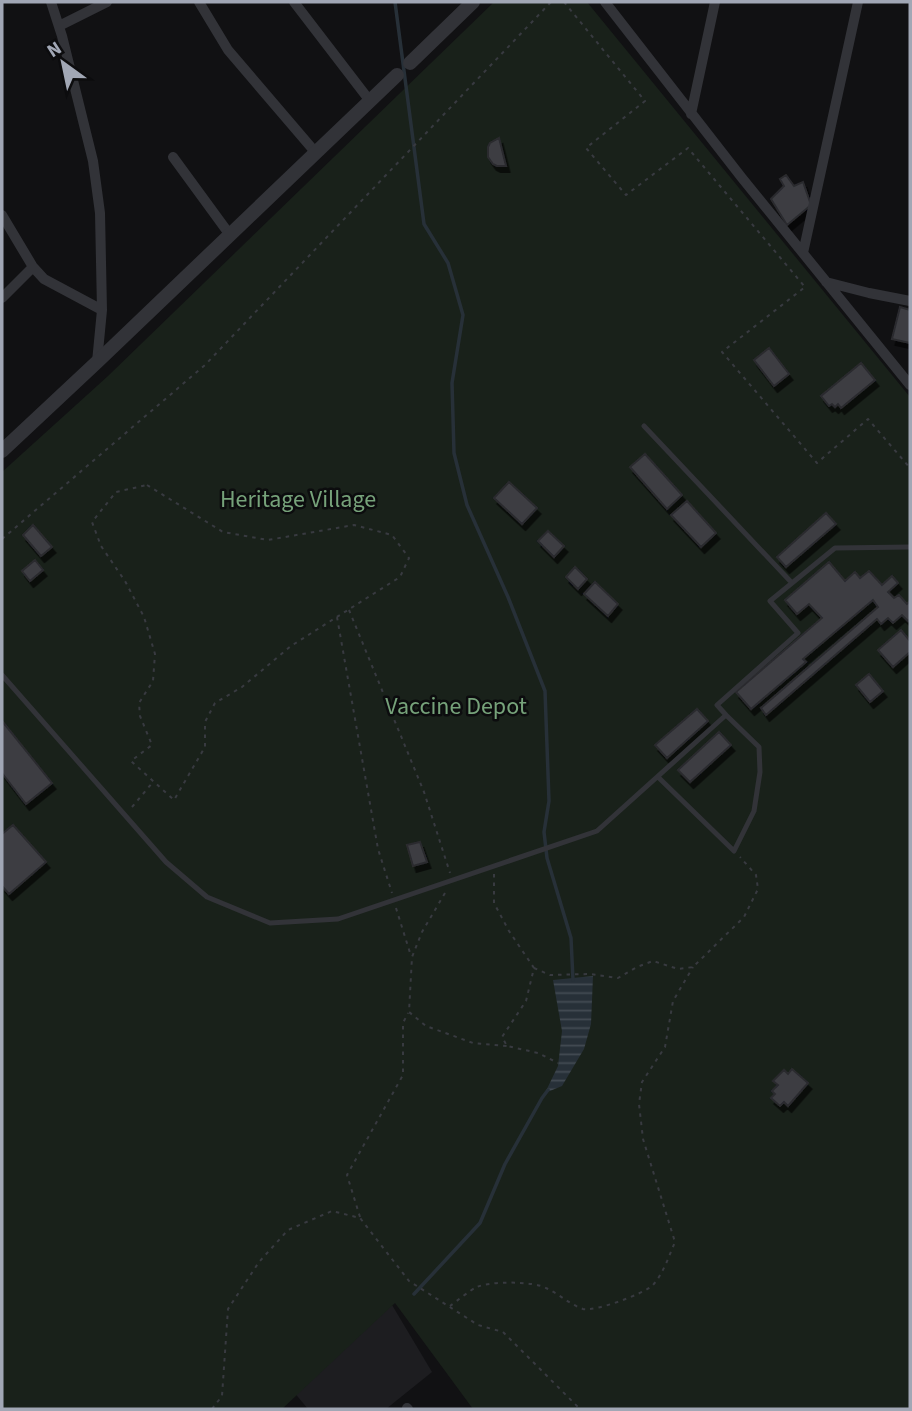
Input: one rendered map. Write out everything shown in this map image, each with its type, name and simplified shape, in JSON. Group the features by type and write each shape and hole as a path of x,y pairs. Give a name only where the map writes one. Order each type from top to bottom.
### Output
{"street":[{"path":"51,2 93,161 100,213 102,310 97,362"},
{"path":"59,26 107,2"},
{"path":"199,2 228,50 316,153"},
{"path":"294,2 370,101"},
{"path":"410,63 473,2"},
{"path":"605,2 691,114 910,385"},
{"path":"691,114 715,2"},
{"path":"803,253 858,2"},
{"path":"2,451 397,75"},
{"path":"173,157 230,235"},
{"path":"2,215 33,267 44,279 102,310"},
{"path":"2,298 33,267"},
{"path":"826,282 910,301"}],"lane":[{"path":"644,426 792,583"},
{"path":"658,777 734,850 754,811 760,772 759,747 717,705 798,633 770,601 835,548 910,547"},
{"path":"2,675 166,862 206,897 270,923 338,919 597,831 726,715"}],"path":[{"path":"2,539 205,365 551,2"},
{"path":"564,2 645,101 586,148 626,195 688,148 805,287 722,352 817,463 868,419 910,468"},
{"path":"147,485 223,532 268,540 354,525 392,535 409,558 400,576 348,609 291,646 242,687 215,703 205,722 205,747 174,800 131,761 152,745 140,716 139,703 153,681 155,654 144,617 125,581 101,546 92,522 116,492 147,485"},
{"path":"348,609 424,792 453,880 422,932 412,957 409,1012 403,1023 403,1075 347,1175 360,1218 409,1281 478,1325 503,1332 580,1409"},
{"path":"337,617 378,849 412,957"},
{"path":"125,815 154,781"},
{"path":"448,1307 476,1287 494,1284 543,1286 567,1302 586,1310 623,1301 652,1286 675,1242 643,1139 639,1104 642,1082 665,1047 673,1001 694,967 744,917 758,889 756,875 734,850"},
{"path":"494,866 494,903 534,968 550,975 590,974 618,978 653,961 678,969 694,967"},
{"path":"507,1046 502,1037 526,1001 534,968"},
{"path":"409,1012 426,1026 473,1044 507,1046 538,1053 558,1063"},
{"path":"212,1409 222,1396 228,1309 259,1262 288,1230 332,1211 360,1218"}],"shaded area":[{"path":"593,976 591,1024 584,1049 562,1086 545,1093 558,1066 562,1031 553,980"},
{"path":"389,1300 432,1372 386,1409 308,1409 288,1385"}],"green space":[{"name":"Vaccine Depot","path":"494,2 587,2 910,397 910,1409 473,1409 395,1303 282,1409 2,1409 2,472 108,376"}],"building":[{"path":"499,138 506,166 493,164 488,157 490,143"},
{"path":"786,175 794,186 803,182 811,205 787,225 771,199 784,186 780,179"},
{"path":"900,307 910,310 910,343 892,339"},
{"path":"769,348 789,374 774,386 754,360"},
{"path":"861,363 875,380 841,408 838,404 835,407 832,404 829,406 821,396"},
{"path":"645,454 682,495 667,509 630,467"},
{"path":"509,482 537,508 522,524 494,498"},
{"path":"687,501 716,533 701,547 671,515"},
{"path":"826,513 836,524 786,567 777,557"},
{"path":"33,525 52,547 41,556 23,535"},
{"path":"548,531 564,546 554,557 538,541"},
{"path":"35,560 43,570 30,581 22,571"},
{"path":"829,562 845,581 855,572 860,578 869,571 882,585 892,576 898,583 888,592 894,598 899,595 907,604 910,601 910,619 908,621 902,615 893,623 888,618 881,624 877,619 766,715 761,708 878,607 873,600 803,659 806,662 751,709 736,692 822,618 809,604 797,614 785,600"},
{"path":"575,567 587,579 578,589 566,577"},
{"path":"595,582 618,604 608,616 584,594"},
{"path":"901,630 910,641 910,652 893,667 878,650"},
{"path":"869,674 883,691 870,702 856,685"},
{"path":"697,709 708,721 667,758 655,745"},
{"path":"2,721 52,783 26,804 2,773"},
{"path":"719,732 731,745 690,782 678,770"},
{"path":"13,825 46,862 9,894 2,886 2,834"},
{"path":"420,842 427,862 413,866 407,845"},
{"path":"792,1069 808,1083 788,1106 784,1102 780,1106 771,1098 775,1094 772,1091 778,1085 773,1081 784,1070 788,1074"}],"waterway":[{"path":"395,2 424,224 448,263 463,315 452,383 454,453 467,505 508,597 545,691 549,801 544,832 547,858 571,938 573,980"},
{"path":"414,1294 480,1223 505,1164 548,1090"}],"park label":[{"name":"Heritage Village","path":"298,499"}]}
